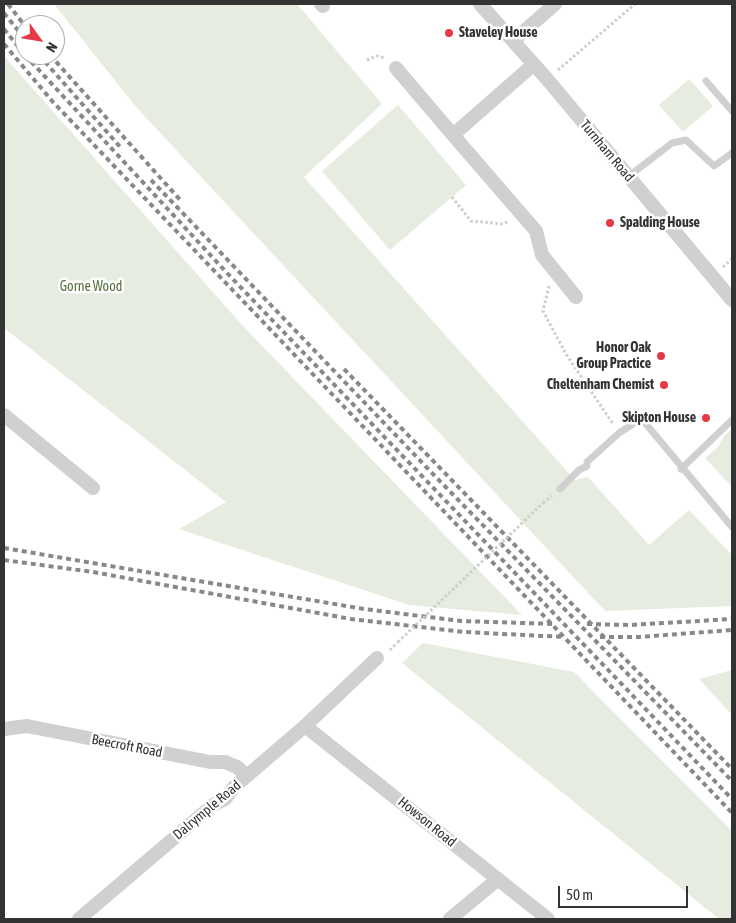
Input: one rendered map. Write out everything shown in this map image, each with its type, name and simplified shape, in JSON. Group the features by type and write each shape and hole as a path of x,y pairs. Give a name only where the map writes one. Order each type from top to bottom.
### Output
{"street":[{"name":"Turnham Road","path":"480,4 547,79 732,300"},
{"path":"514,41 555,4"},
{"path":"453,135 534,64"},
{"path":"396,68 536,231 542,255 576,297"},
{"path":"4,414 93,488"},
{"name":"Dalrymple Road","path":"79,919 213,805 225,799 247,776 305,726 377,658"},
{"name":"Beecroft Road","path":"4,728 27,726 210,762 225,762 236,767 247,776"},
{"name":"Howson Road","path":"305,726 548,919"},
{"path":"450,919 498,879"}],"lane":[{"path":"706,81 732,111"},
{"path":"629,176 672,143 686,140 714,166 732,153"},
{"path":"681,469 732,420"},
{"path":"560,488 579,470 587,466 588,462 618,433 632,424"},
{"path":"646,424 681,469 732,527"}],"path":[{"path":"547,79 635,4"},
{"path":"452,197 472,222 504,224 520,212"},
{"path":"553,268 543,311 566,354 618,433"},
{"path":"398,642 543,503"}],"green space":[{"path":"54,4 297,4 382,104 304,177 575,480 588,477 649,545 689,510 732,555 732,606 605,611 137,108 65,18 65,15 63,15"},
{"name":"Gorne Wood","path":"4,56 242,325 522,615 409,605 179,529 226,502 4,328"},
{"path":"689,79 713,106 683,132 659,105"},
{"path":"398,105 466,185 390,250 322,171"},
{"path":"732,429 732,487 705,458 718,447 724,436"},
{"path":"423,643 574,672 732,831 732,919 719,919 402,663"},
{"path":"732,670 732,715 699,679"}],"railway":[{"path":"8,4 16,15"},
{"path":"4,13 15,27"},
{"path":"4,29 15,43"},
{"path":"4,44 53,102 732,813"},
{"path":"34,65 227,273 732,799"},
{"path":"48,65 122,149"},
{"path":"59,65 182,202"},
{"path":"151,180 432,473 732,781"},
{"path":"344,369 732,769"},
{"path":"4,548 364,609 461,621 555,624"},
{"path":"4,560 93,572 351,619 464,632 565,637"},
{"path":"587,624 630,625 732,619"},
{"path":"600,637 639,637 732,630"}],"place":[{"name":"Staveley House","path":"449,33"},
{"name":"Spalding House","path":"610,223"},
{"name":"Honor Oak Group Practice","path":"661,356"},
{"name":"Cheltenham Chemist","path":"664,385"},
{"name":"Skipton House","path":"706,418"}]}
